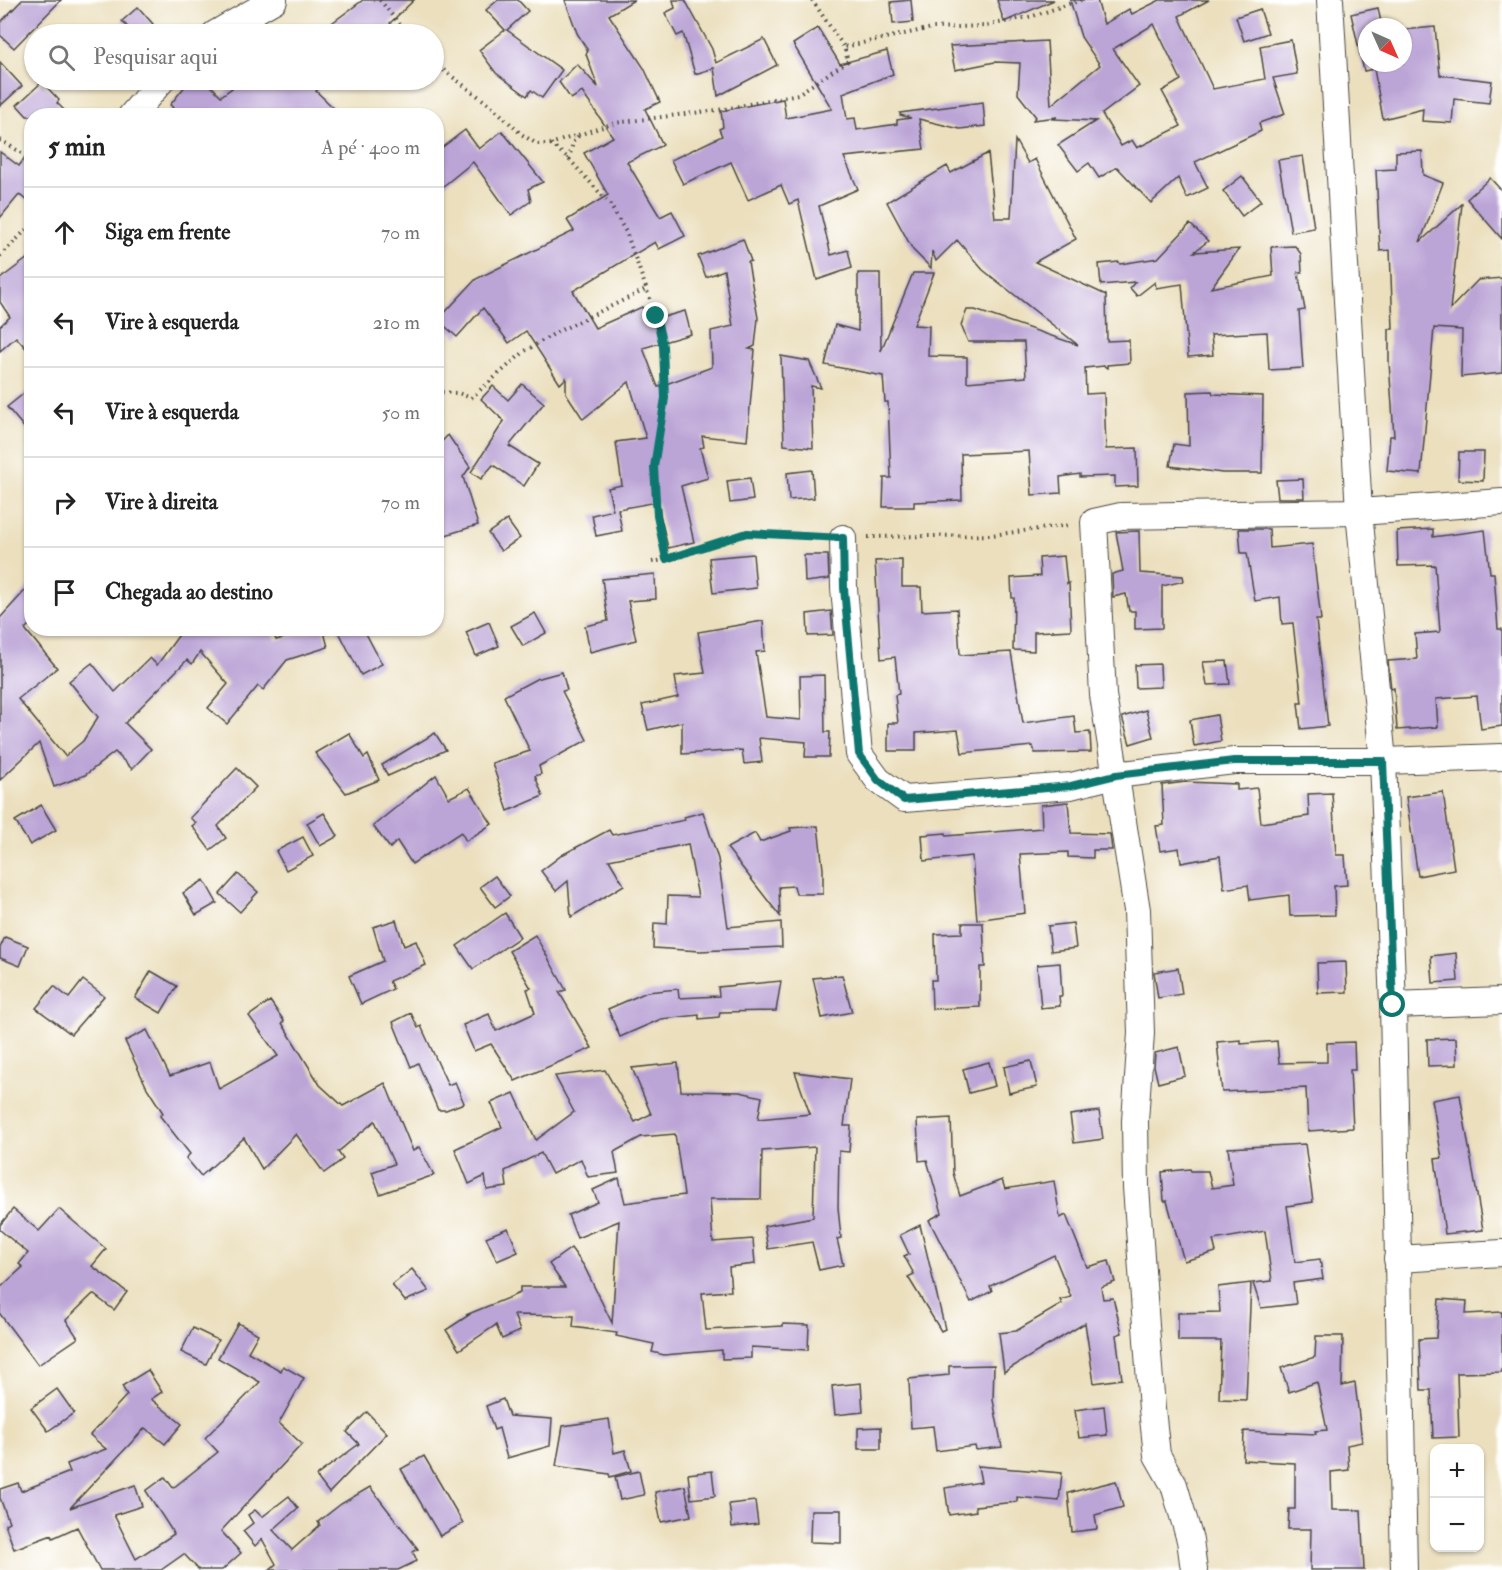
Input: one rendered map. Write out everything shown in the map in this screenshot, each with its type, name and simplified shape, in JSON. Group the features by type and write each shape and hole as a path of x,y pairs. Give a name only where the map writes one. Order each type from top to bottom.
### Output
{"street":[{"path":"232,24 274,0"},
{"path":"1330,0 1359,512 1383,761 1393,1005 1404,1570"},
{"path":"138,108 153,90"},
{"path":"1194,1570 1190,1540 1174,1485 1157,1455 1152,1409 1136,1187 1135,1121 1141,1033 1139,932 1103,695 1094,522 1121,516 1359,512 1502,502"},
{"path":"843,538 844,588 859,754 878,780 904,800 1071,786 1116,775 1234,761 1383,761 1502,757"},
{"path":"1393,1005 1502,1001"},
{"path":"1397,1259 1502,1253"}],"path":[{"path":"380,0 399,24"},
{"path":"444,70 494,108 521,134 537,144 550,144 615,123 703,112 798,94 848,62 844,47 812,0"},
{"path":"844,47 932,28 985,26 1033,16 1081,0"},
{"path":"569,159 573,142 580,134"},
{"path":"0,140 24,154"},
{"path":"550,144 569,159 615,213 639,265 645,290 656,316 663,346 665,398 654,467 655,501 666,559"},
{"path":"0,256 24,232"},
{"path":"444,392 458,393 471,398 533,346 645,290"},
{"path":"652,562 747,533 843,538 992,535 1094,522"}],"building":[{"path":"22,0 61,0 38,24 24,24 24,38 14,48 0,35 0,23"},
{"path":"363,0 414,0 391,24 331,24"},
{"path":"498,0 518,0 528,11 507,30 562,70 542,98 531,90 527,96 496,73 479,50 505,30 486,10"},
{"path":"565,0 634,0 609,15 644,68 660,102 645,109 663,145 627,162 660,217 672,211 685,236 659,249 655,242 573,291 595,328 642,307 649,321 685,311 691,334 643,348 658,387 712,367 711,331 733,326 724,270 706,277 698,256 743,239 751,261 748,262 758,318 755,346 749,349 755,350 747,441 702,436 704,447 700,448 708,478 681,486 694,542 668,548 657,502 618,509 622,531 596,536 592,515 613,510 608,488 622,485 616,442 646,438 629,382 583,419 566,393 566,378 560,384 526,331 509,343 483,308 457,337 444,325 444,314 476,279 574,231 567,220 608,195 584,153 613,137 582,92 571,99 559,82 577,64 598,87 586,54 588,51 577,33"},
{"path":"673,0 685,0 712,49 716,63 764,39 777,65 718,96 714,68 695,74 683,33 677,36 665,13 675,8"},
{"path":"911,0 913,22 893,24 891,2"},
{"path":"997,0 1054,0 1004,22"},
{"path":"1070,0 1097,0 1104,24 1129,9 1132,14 1160,0 1209,0 1179,16 1213,89 1265,79 1260,46 1291,40 1297,74 1273,78 1285,114 1259,123 1261,131 1195,162 1208,188 1187,198 1178,178 1151,203 1117,167 1099,178 1089,163 1078,171 1058,145 1096,121 1053,119 1057,117 1033,120 1036,117 1018,94 1020,63 995,62 955,70 950,46 1047,41 1051,105 1100,65 1081,37","holes":["1154,24 1181,80 1162,91 1181,126 1137,148 1132,140 1121,146 1102,114 1139,86 1113,49"]},
{"path":"138,7 153,24 125,24 122,21"},
{"path":"1378,8 1380,18 1358,18 1358,45 1351,14"},
{"path":"1260,9 1268,33 1244,41 1236,17"},
{"path":"1435,27 1440,75 1492,81 1489,103 1454,99 1452,123 1422,121 1423,109 1383,119 1375,72 1412,72 1412,29"},
{"path":"818,28 840,64 887,51 893,74 843,93 847,119 855,118 857,130 897,124 897,120 911,118 900,115 900,113 983,102 985,126 960,129 919,119 924,149 844,157 858,189 819,206 831,255 848,250 852,268 817,280 798,200 789,204 781,185 748,200 731,162 683,184 671,160 722,136 719,129 723,127 721,111 783,99 786,118 832,109 793,44"},
{"path":"0,62 22,86 0,106"},
{"path":"33,90 50,90 59,100 57,103 62,108 24,108 24,113 17,105"},
{"path":"182,90 215,90 221,96 229,90 317,90 334,108 172,108 170,105"},
{"path":"465,130 479,149 502,131 543,182 528,189 531,201 511,215 473,162 444,186 444,146"},
{"path":"1015,140 1028,163 1035,159 1076,239 1035,262 1106,295 1107,341 1129,340 1130,363 1107,365 1107,368 1104,366 1085,368 1086,394 1104,393 1106,449 1137,448 1138,486 1115,487 1115,476 1080,477 1080,474 1060,477 1061,493 1032,495 1029,451 961,454 962,500 914,502 914,507 883,507 884,478 891,478 888,402 885,402 883,376 825,365 835,325 858,331 858,273 880,273 881,351 913,273 934,273 914,325 929,326 928,356 967,357 967,382 1026,377 1024,342 968,342 961,325 967,310 975,310 1078,345 983,270 957,240 936,261 932,251 931,268 913,250 887,202 947,166 951,173 988,153 995,218 1011,218"},
{"path":"1422,151 1423,175 1443,183 1420,242 1462,204 1450,309 1478,280 1502,278 1502,373 1461,377 1462,330 1434,328 1421,474 1387,471 1390,436 1394,436 1389,362 1389,329 1393,329 1390,250 1380,251 1376,170 1396,169 1396,152"},
{"path":"0,152 19,166 24,159 24,198 19,195 0,218"},
{"path":"1303,156 1314,228 1291,232 1278,160"},
{"path":"1242,176 1261,201 1242,216 1223,191"},
{"path":"1490,178 1502,191 1502,239 1467,199"},
{"path":"1190,224 1208,241 1194,252 1239,249 1211,288 1273,276 1271,247 1295,246 1301,254 1302,272 1298,272 1305,310 1299,311 1303,368 1269,370 1267,332 1211,335 1213,355 1188,357 1182,284 1156,288 1155,282 1137,296 1130,288 1135,282 1101,285 1099,264 1119,262 1120,264 1158,258"},
{"path":"24,261 24,346 16,337 0,351 0,326 10,317 0,302 0,279"},
{"path":"781,356 809,361 821,388 811,386 813,448 784,445"},
{"path":"522,384 544,403 509,446 538,464 524,486 493,465 481,479 471,472 504,421 481,399 493,386 508,400"},
{"path":"1212,391 1213,394 1263,396 1262,473 1222,473 1170,466 1174,444 1189,446 1188,392"},
{"path":"24,393 24,427 7,407"},
{"path":"448,435 470,467 463,477 478,525 444,536 444,439"},
{"path":"1459,452 1484,452 1483,481 1458,480"},
{"path":"812,470 814,498 789,500 787,473"},
{"path":"750,478 753,500 730,503 727,481"},
{"path":"1303,479 1304,498 1278,498 1276,480"},
{"path":"507,520 520,538 501,551 488,533"},
{"path":"1239,529 1269,529 1270,548 1312,544 1321,620 1316,620 1328,726 1301,729 1298,703 1302,703 1293,623 1282,624 1280,597 1255,601 1247,553 1241,553"},
{"path":"1433,529 1433,537 1485,530 1490,573 1494,573 1498,629 1502,629 1502,726 1481,729 1477,696 1436,699 1438,727 1397,730 1394,688 1391,689 1388,661 1417,659 1415,634 1440,632 1435,565 1398,566 1397,531"},
{"path":"1139,531 1140,573 1183,576 1184,581 1162,586 1162,628 1135,629 1135,611 1129,611 1126,594 1113,597 1112,574 1123,571 1116,532"},
{"path":"753,554 756,588 713,593 709,558"},
{"path":"804,555 828,555 829,579 805,582"},
{"path":"1064,556 1067,584 1069,583 1071,630 1034,632 1034,651 1013,650 1014,598 1012,598 1011,578 1040,576 1039,558"},
{"path":"902,560 902,587 921,587 922,611 957,609 960,655 1011,652 1023,723 1074,716 1076,733 1090,732 1091,752 1035,753 1033,746 962,753 958,730 916,733 916,751 888,751 888,723 898,723 895,695 899,694 895,657 881,659 875,561"},
{"path":"655,574 656,599 628,601 636,640 590,652 585,626 608,621 602,579"},
{"path":"24,592 24,636 31,636 57,668 18,699 65,756 83,741 98,717 69,681 92,663 115,692 150,658 157,665 178,636 275,636 276,640 292,636 325,636 328,647 287,660 263,690 258,686 227,724 208,708 228,684 200,652 192,664 187,660 125,723 151,749 132,769 115,752 85,775 54,787 39,743 0,780 0,618"},
{"path":"831,611 833,635 808,636 807,614"},
{"path":"535,613 546,633 523,646 511,626"},
{"path":"763,621 765,651 756,652 766,717 801,720 800,676 824,675 825,732 830,732 829,757 805,757 806,742 759,738 762,762 744,764 742,750 682,754 682,722 648,730 642,705 678,697 675,676 705,673 698,632"},
{"path":"489,622 499,646 476,656 466,632"},
{"path":"341,636 367,636 382,664 361,675"},
{"path":"1227,661 1230,684 1207,685 1203,662"},
{"path":"1160,664 1161,687 1136,688 1135,665"},
{"path":"562,672 567,690 562,691 587,740 539,766 541,774 535,776 543,796 508,811 492,763 530,751 504,696 536,679"},
{"path":"1146,710 1153,737 1130,744 1122,717"},
{"path":"1217,715 1221,741 1194,746 1190,720"},
{"path":"349,733 364,758 368,755 379,780 346,793 315,753"},
{"path":"435,733 446,750 388,776 382,765"},
{"path":"237,768 256,787 218,826 226,838 210,850 192,826 196,823 190,818"},
{"path":"436,775 449,798 469,788 492,824 466,841 461,832 412,864 397,841 390,848 373,826"},
{"path":"1186,782 1237,784 1237,790 1257,788 1261,823 1309,816 1308,794 1332,793 1336,855 1345,855 1347,885 1334,886 1335,915 1290,916 1289,895 1250,900 1248,885 1224,889 1220,856 1181,863 1179,848 1160,851 1156,826 1164,825 1162,785"},
{"path":"1443,792 1454,869 1418,876 1406,797"},
{"path":"1068,802 1071,833 1110,834 1112,850 1093,850 1093,858 1068,857 1068,852 1020,854 1025,913 977,920 972,856 924,861 922,835 946,833 946,836 1042,828 1041,805"},
{"path":"41,805 56,830 30,845 15,821"},
{"path":"703,812 718,859 728,927 781,922 782,947 700,951 653,948 654,923 667,924 668,896 698,897 688,844 609,860 624,885 571,917 568,881 556,891 541,871 562,855 609,830 612,835 685,820 684,817"},
{"path":"324,813 338,836 320,846 307,823"},
{"path":"818,826 823,869 823,894 796,894 794,886 779,887 780,916 727,848 755,833 760,842 791,831 790,828"},
{"path":"303,837 313,856 286,870 276,851"},
{"path":"238,874 258,892 240,912 220,894"},
{"path":"495,876 510,896 495,907 480,887"},
{"path":"204,880 217,903 196,915 183,893"},
{"path":"505,913 520,937 473,969 457,946"},
{"path":"396,920 404,946 416,941 426,965 389,981 393,989 361,1004 349,976 383,961 373,927"},
{"path":"962,923 983,923 985,967 980,967 980,1007 932,1009 931,980 936,980 935,934 962,933"},
{"path":"1073,923 1076,948 1051,951 1048,926"},
{"path":"535,935 566,990 559,992 592,1048 515,1081 491,1044 474,1051 463,1025 489,1014 496,1031 535,1013 527,989 531,988 509,951"},
{"path":"5,937 28,946 20,966 0,958 0,948"},
{"path":"1456,953 1458,981 1433,983 1431,956"},
{"path":"1346,962 1347,992 1318,993 1317,963"},
{"path":"1060,963 1062,996 1059,996 1060,1006 1041,1008 1037,965"},
{"path":"1178,968 1182,994 1158,998 1154,972"},
{"path":"151,971 177,986 161,1013 135,998"},
{"path":"842,975 852,1012 822,1018 813,978"},
{"path":"83,980 104,996 71,1034 36,1008 54,986 69,998"},
{"path":"781,981 776,1011 720,1012 719,1017 699,1019 699,1015 661,1019 620,1037 608,1009 647,992 678,989 679,998 719,996 718,987"},
{"path":"270,1001 284,1021 282,1023 320,1085 343,1106 385,1083 413,1151 419,1147 434,1175 380,1194 372,1172 394,1164 375,1121 338,1152 343,1159 324,1173 296,1134 262,1169 244,1138 201,1176 186,1158 190,1154 160,1116 163,1113 147,1088 125,1041 147,1030 170,1076 210,1062 219,1089 278,1056 249,1016"},
{"path":"411,1013 418,1028 421,1026 448,1085 455,1082 464,1103 446,1110 438,1110 418,1063 411,1067 393,1022"},
{"path":"1456,1038 1457,1065 1428,1066 1427,1039"},
{"path":"1241,1040 1241,1044 1277,1041 1279,1063 1327,1062 1327,1043 1354,1042 1355,1070 1350,1070 1353,1128 1308,1131 1306,1088 1222,1092 1217,1042"},
{"path":"1179,1047 1185,1076 1158,1083 1154,1066 1155,1053"},
{"path":"1031,1061 1037,1087 1009,1093 1004,1067"},
{"path":"989,1062 995,1086 969,1093 963,1069"},
{"path":"678,1063 681,1091 740,1092 762,1097 758,1119 810,1114 795,1072 850,1079 844,1126 851,1126 849,1152 839,1151 838,1207 841,1238 837,1239 843,1265 819,1270 812,1242 768,1249 764,1226 813,1217 815,1147 762,1151 761,1199 710,1199 713,1242 753,1239 755,1264 729,1267 731,1291 702,1293 706,1330 783,1326 783,1324 809,1325 808,1350 751,1347 751,1358 722,1359 722,1350 664,1355 652,1352 654,1344 616,1336 617,1333 573,1327 574,1316 514,1315 520,1331 502,1339 496,1325 459,1350 446,1330 469,1315 466,1315 520,1293 520,1287 565,1287 549,1264 571,1248 584,1266 612,1323 619,1221 577,1238 568,1215 598,1202 593,1190 619,1178 625,1203 684,1195 675,1134 641,1137 614,1152 618,1173 588,1177 581,1159 552,1174 541,1153 505,1171 507,1187 487,1190 485,1176 469,1184 455,1149 502,1127 491,1103 514,1093 536,1140 574,1112 555,1076 605,1070 635,1122 651,1114 632,1068"},
{"path":"1460,1095 1483,1230 1445,1234 1435,1159 1442,1158 1432,1100"},
{"path":"1099,1111 1103,1139 1074,1143 1070,1115"},
{"path":"951,1118 953,1173 960,1196 1002,1180 1005,1189 1054,1181 1060,1218 1066,1215 1087,1267 1109,1261 1115,1282 1101,1287 1103,1299 1113,1298 1122,1333 1116,1335 1122,1379 1094,1383 1085,1323 1004,1372 999,1333 1016,1331 1062,1304 1060,1300 1071,1297 1054,1255 990,1286 992,1291 971,1302 929,1220 942,1213 927,1160 919,1161 917,1120"},
{"path":"1305,1144 1313,1202 1287,1206 1295,1262 1320,1259 1323,1279 1293,1283 1296,1304 1261,1308 1253,1283 1272,1281 1265,1231 1213,1240 1216,1252 1184,1261 1167,1201 1164,1201 1162,1172 1190,1169 1191,1171 1208,1171 1212,1188 1233,1185 1228,1148"},
{"path":"13,1209 39,1231 59,1209 106,1249 92,1266 127,1292 114,1310 93,1294 66,1320 78,1338 38,1365 0,1314 0,1288 23,1267 19,1264 28,1253 0,1230 0,1225"},
{"path":"920,1225 945,1329 941,1331 908,1277 914,1274 904,1256 909,1254 900,1235"},
{"path":"508,1228 518,1252 497,1261 486,1237"},
{"path":"412,1269 429,1291 405,1301 392,1285"},
{"path":"1251,1283 1246,1400 1219,1399 1221,1341 1178,1341 1178,1313 1220,1312 1218,1287"},
{"path":"1439,1299 1467,1301 1466,1314 1502,1312 1502,1372 1457,1373 1459,1437 1433,1438 1431,1390 1421,1390 1419,1339 1436,1338"},
{"path":"238,1323 258,1334 248,1352 281,1371 283,1366 304,1378 279,1423 302,1444 221,1531 241,1553 222,1570 199,1570 184,1554 161,1570 100,1570 77,1527 53,1538 52,1535 14,1549 5,1524 9,1522 0,1498 0,1489 18,1483 21,1491 70,1472 67,1464 106,1449 90,1435 127,1395 122,1386 148,1370 162,1392 151,1399 182,1424 165,1444 145,1428 70,1508 135,1485 142,1506 114,1515 136,1559 174,1534 146,1491 165,1477 173,1488 218,1452 205,1438 260,1382 218,1358"},
{"path":"193,1328 218,1340 206,1364 181,1352"},
{"path":"1316,1336 1343,1336 1342,1386 1355,1383 1362,1442 1347,1445 1349,1470 1331,1472 1332,1510 1361,1510 1364,1570 1310,1570 1311,1529 1288,1529 1289,1509 1295,1509 1295,1463 1243,1460 1244,1431 1316,1434 1315,1431 1327,1430 1317,1382 1289,1392 1281,1368 1315,1357"},
{"path":"994,1365 993,1400 1002,1447 976,1450 975,1446 936,1451 933,1426 911,1428 909,1379 949,1375 949,1366"},
{"path":"861,1383 863,1412 835,1415 832,1386"},
{"path":"57,1389 74,1413 48,1431 31,1408"},
{"path":"503,1399 509,1416 552,1419 550,1446 507,1458 499,1428 494,1430 486,1406"},
{"path":"1104,1406 1107,1435 1079,1438 1075,1410"},
{"path":"367,1412 387,1433 329,1493 316,1476 359,1444 347,1432"},
{"path":"609,1419 614,1453 625,1450 631,1471 610,1477 609,1474 556,1466 563,1426"},
{"path":"881,1427 881,1449 858,1449 858,1428"},
{"path":"424,1456 463,1523 440,1536 401,1469"},
{"path":"978,1466 1062,1473 1059,1501 1017,1497 1017,1502 975,1506 976,1511 949,1515 945,1488 981,1482"},
{"path":"639,1471 644,1495 620,1500 615,1477"},
{"path":"712,1471 715,1496 691,1499 688,1474"},
{"path":"1116,1481 1123,1507 1095,1515 1097,1529 1072,1532 1068,1493"},
{"path":"685,1486 691,1516 661,1522 655,1492"},
{"path":"370,1487 418,1549 413,1552 417,1561 398,1570 269,1570 276,1564 262,1539 255,1546 243,1531 253,1523 248,1515 255,1510 262,1517 289,1496 298,1508 273,1530 292,1550 320,1525 318,1522 341,1504"},
{"path":"755,1501 758,1524 732,1527 729,1504"},
{"path":"811,1510 841,1510 841,1543 810,1542"}],"route":[{"path":"656,316 663,346 665,398 654,467 655,501 666,559 747,533 843,538 844,588 859,754 878,780 904,800 1071,786 1116,775 1234,761 1383,761 1393,1005"}]}
